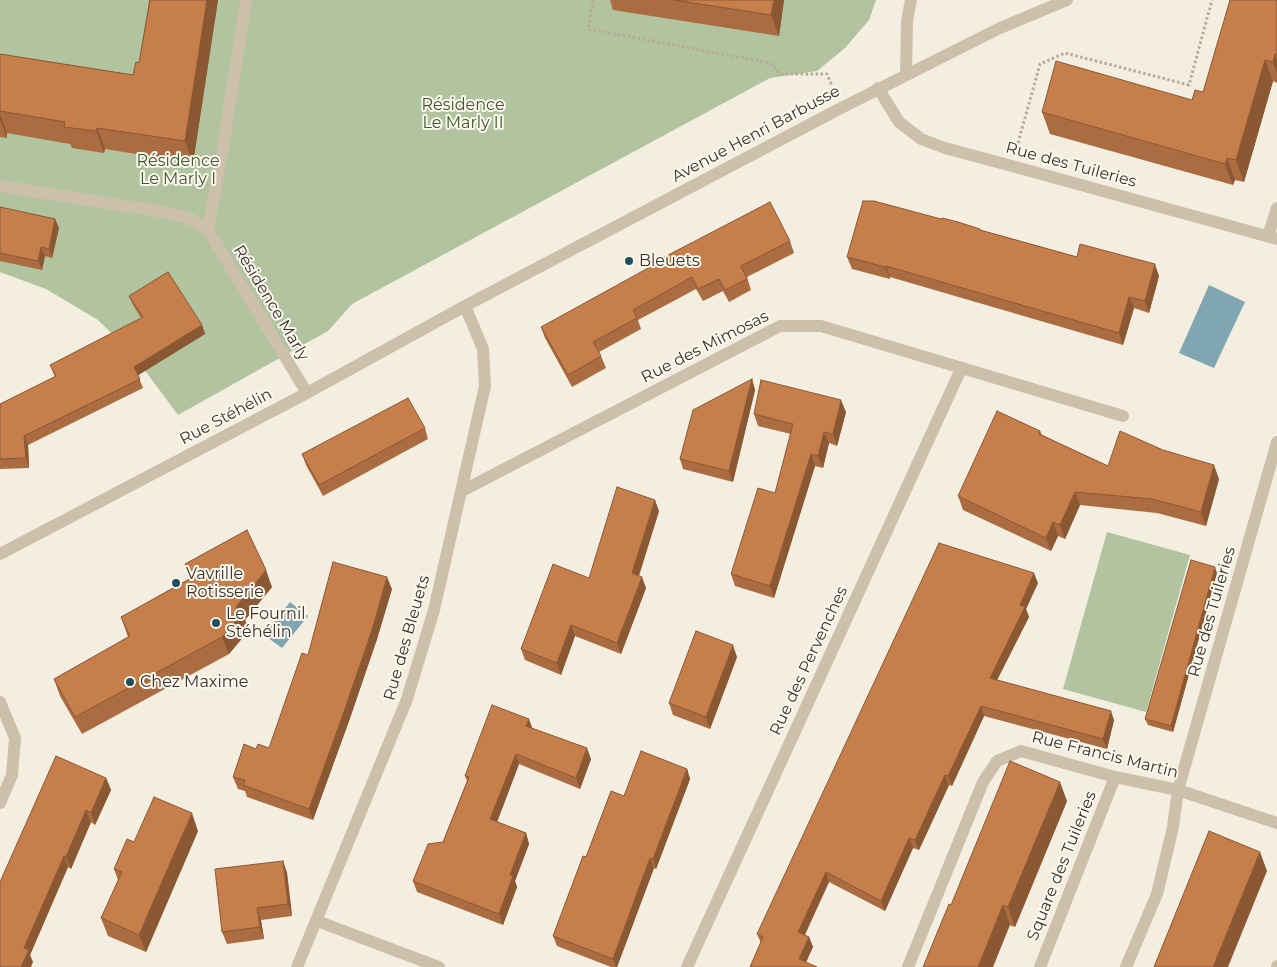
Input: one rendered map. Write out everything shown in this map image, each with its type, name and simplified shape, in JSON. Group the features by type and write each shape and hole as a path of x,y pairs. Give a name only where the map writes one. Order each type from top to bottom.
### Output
{"street":[{"path":"0,186 170,213 192,220 208,230 225,138 246,0"},
{"path":"906,75 907,21 911,0"},
{"name":"Avenue Henri Barbusse","path":"464,306 878,88 1000,28 1067,0"},
{"name":"Rue des Tuileries","path":"878,88 899,122 920,139 1273,238"},
{"path":"1273,238 1277,208"},
{"name":"Résidence Marly","path":"208,230 307,393"},
{"name":"Rue Stéhélin","path":"0,554 307,393 464,306"},
{"name":"Rue des Bleuets","path":"297,967 318,921 408,699 434,610 485,386 483,349 464,306"},
{"name":"Rue des Mimosas","path":"462,491 780,326 820,326 1123,416"},
{"name":"Rue des Pervenches","path":"687,967 961,369"},
{"name":"Rue des Tuileries","path":"1178,790 1277,442"},
{"path":"0,702 15,738 12,775 0,803"},
{"name":"Rue Francis Martin","path":"908,967 983,782 997,761 1021,751 1115,777 1178,790 1277,823"},
{"name":"Square des Tuileries","path":"1040,967 1115,777"},
{"path":"1126,967 1157,894 1173,827 1178,790"},
{"path":"318,921 438,967"}],"path":[{"path":"593,0 588,29 770,63 780,74 827,74 841,108"},
{"path":"1012,166 1040,64 1065,53 1189,85 1212,0"}],"green space":[{"path":"0,0 876,0 869,20 845,48 817,71 770,78 352,304 328,331 178,415 132,353 98,320 46,289 0,272"},
{"path":"1107,532 1190,555 1146,712 1063,689"}],"water":[{"path":"1209,285 1245,302 1214,368 1179,353"},
{"path":"290,602 308,616 282,648 264,635"}],"building":[{"path":"150,0 207,0 185,141 97,128 96,131 64,127 65,122 0,111 0,54 133,75 136,62 139,63"},
{"path":"674,0 774,0 771,15"},
{"path":"1230,0 1277,0 1277,54 1275,54 1273,62 1265,60 1236,160 1227,158 1225,164 1042,112 1056,61 1192,100 1195,90 1203,92"},
{"path":"863,201 874,201 958,222 1077,257 1080,244 1155,264 1145,301 1129,297 1119,333 886,266 847,257"},
{"path":"770,202 790,241 741,266 747,279 725,290 719,279 698,289 692,277 633,310 637,318 593,342 601,356 568,375 541,327 650,267 649,265"},
{"path":"0,207 55,219 49,249 41,247 38,261 0,253"},
{"path":"168,272 202,325 134,367 140,379 24,436 26,458 0,459 0,404 56,376 50,365 143,317 129,296"},
{"path":"752,379 729,471 680,459 693,410"},
{"path":"761,380 841,400 833,434 824,432 818,456 811,454 770,586 731,574 758,488 775,493 793,424 754,414"},
{"path":"408,398 425,428 319,485 302,454"},
{"path":"997,411 1040,431 1039,434 1108,466 1120,431 1163,450 1214,465 1201,512 1152,499 1075,492 1060,525 1053,522 1046,538 958,496"},
{"path":"617,487 655,500 632,573 642,577 617,643 571,625 557,663 521,649 553,564 589,578"},
{"path":"247,530 266,570 236,607 243,613 222,637 75,717 54,679 130,636 121,617 193,577 185,564"},
{"path":"939,543 1034,573 1020,605 1025,607 990,678 1111,711 1103,739 981,706 948,776 945,775 915,840 909,838 881,901 826,872 798,932 809,937 799,959 817,967 750,967 763,937 757,934"},
{"path":"1191,560 1215,567 1171,726 1145,719"},
{"path":"333,562 387,577 373,627 309,809 243,785 245,780 233,777 244,744 256,749 258,744 269,748 302,653 308,655"},
{"path":"696,631 733,645 706,717 669,703"},
{"path":"492,705 529,719 526,726 587,748 576,778 516,754 490,819 526,833 510,875 513,876 499,914 413,881 428,844 443,842 469,777 465,776"},
{"path":"641,751 687,769 653,859 650,858 613,959 553,936 583,856 586,857 611,791 624,796"},
{"path":"56,756 106,778 91,813 86,810 66,857 64,856 24,948 29,950 21,967 0,967 0,882"},
{"path":"1010,761 1060,782 1008,907 1003,905 978,967 923,967 949,904 951,905"},
{"path":"154,797 192,813 139,935 101,918 122,872 114,869 127,839 134,842"},
{"path":"1209,831 1260,852 1213,967 1154,967"},
{"path":"283,861 288,904 257,908 260,927 222,932 215,869"}],"place":[{"name":"Bleuets","path":"629,261"},
{"name":"Vavrille Rotisserie","path":"176,583"},
{"name":"Le Fournil Stéhélin","path":"216,623"},
{"name":"Chez Maxime","path":"130,682"}],"park label":[{"name":"Résidence Le Marly II","path":"463,114"},
{"name":"Résidence Le Marly I","path":"178,170"}]}
